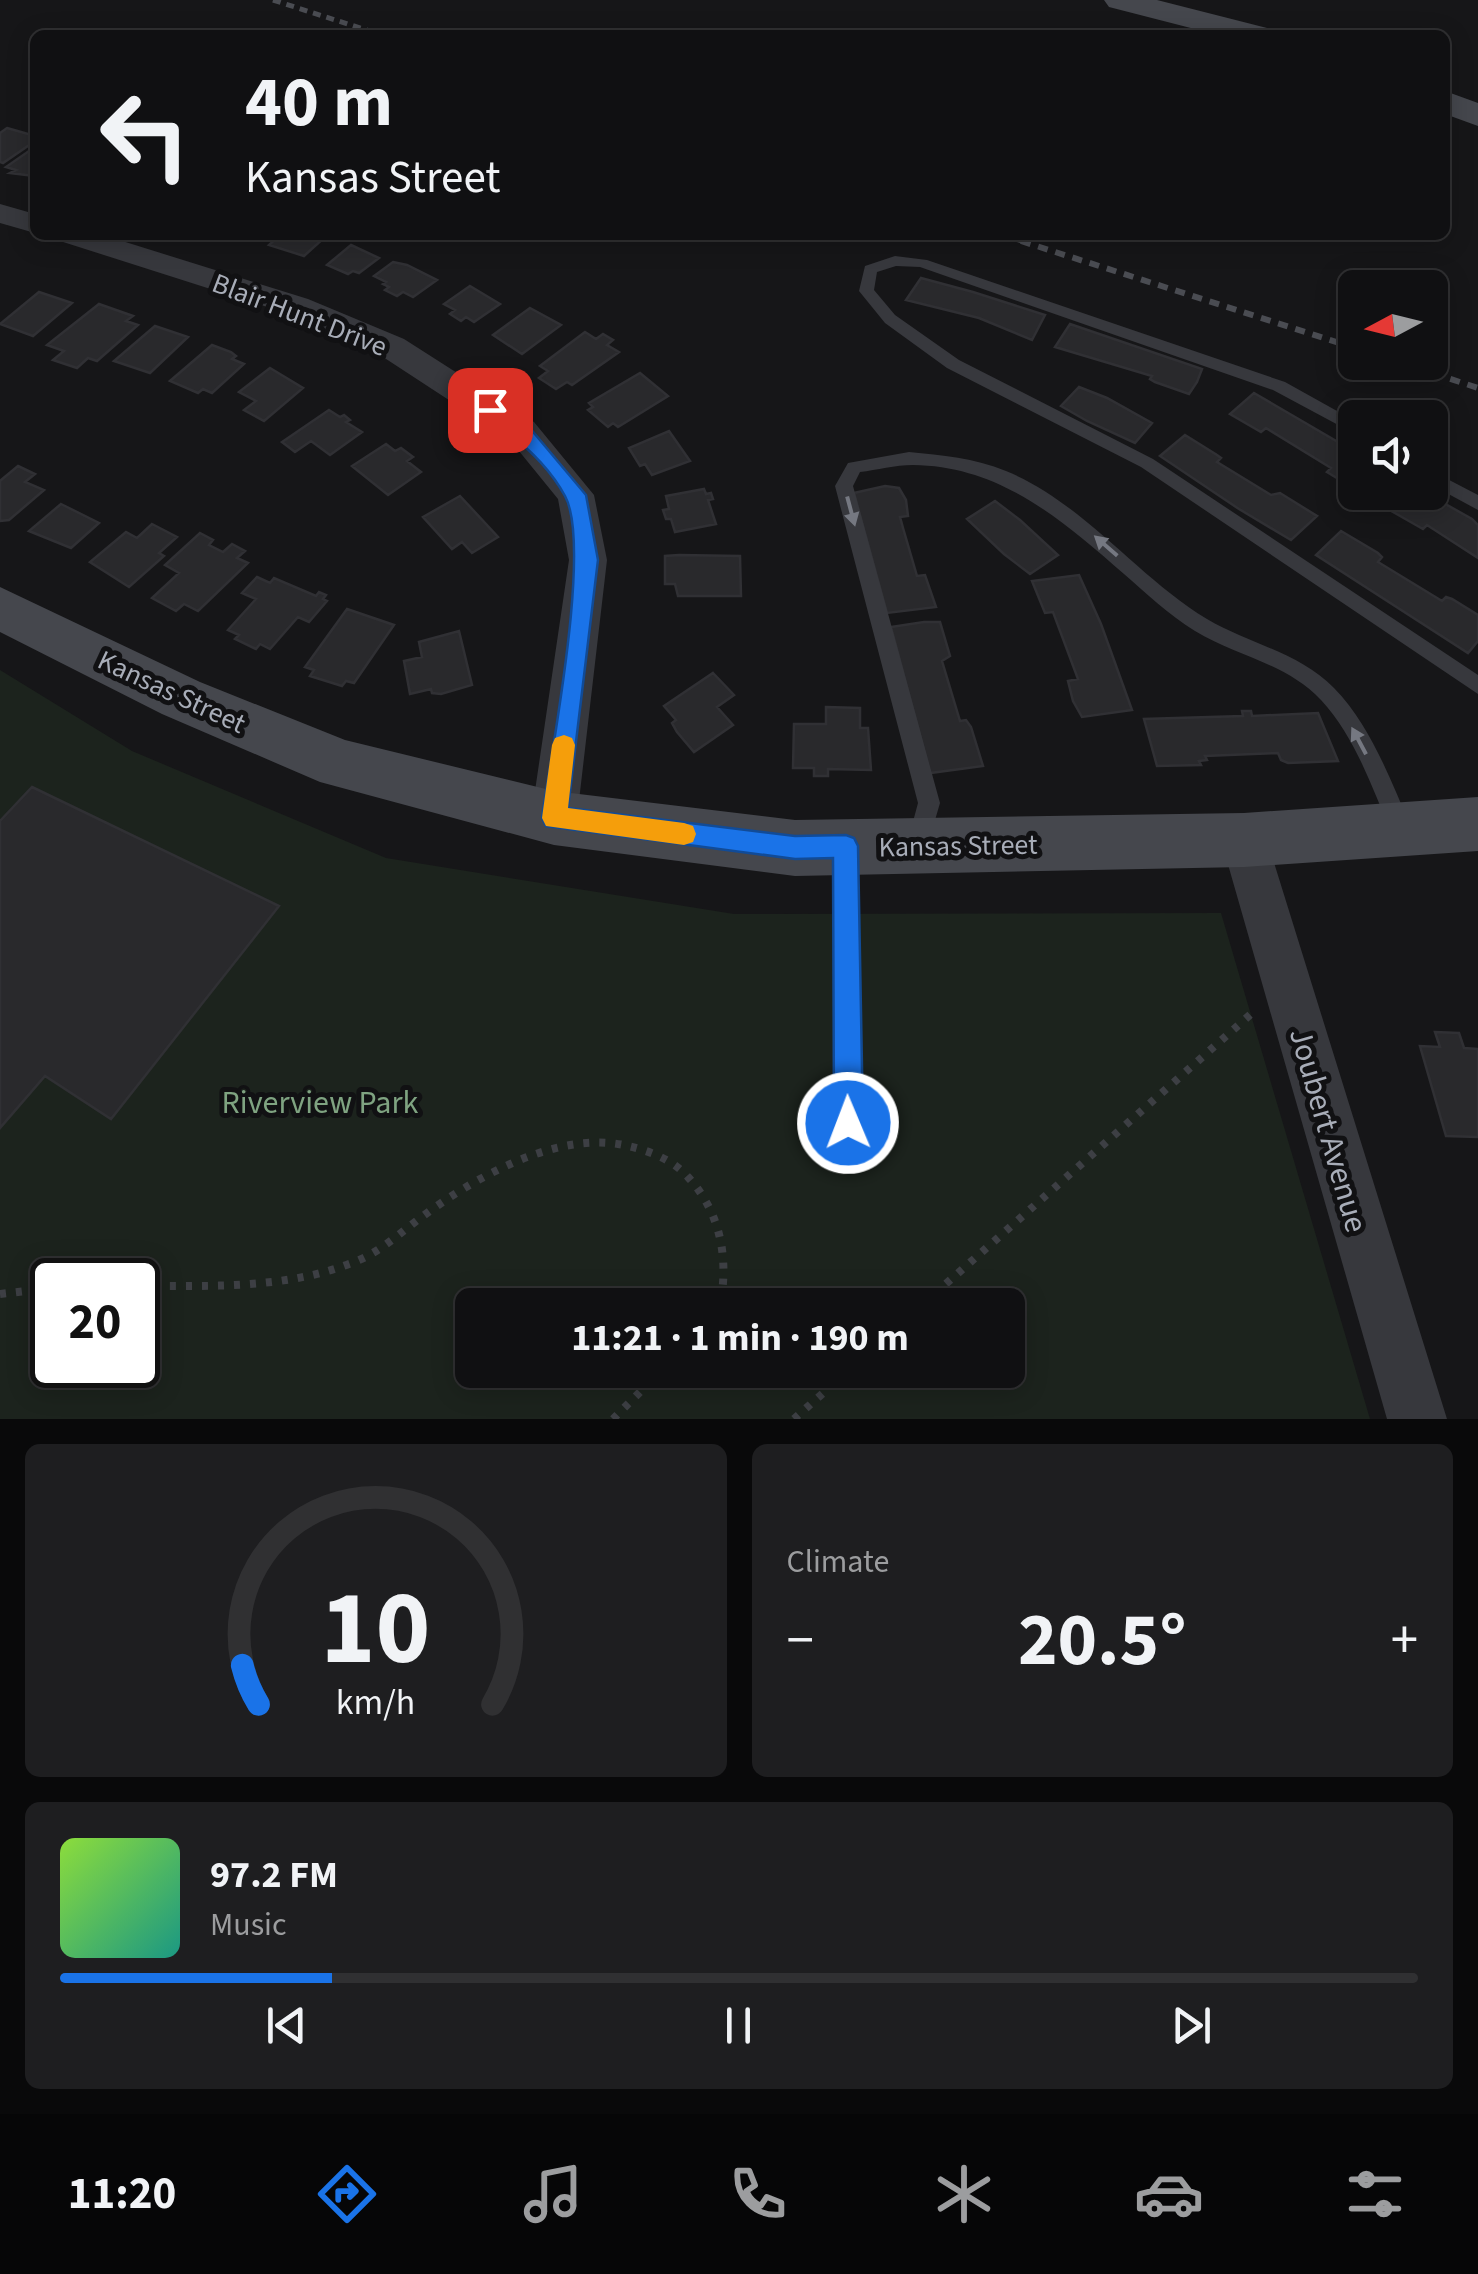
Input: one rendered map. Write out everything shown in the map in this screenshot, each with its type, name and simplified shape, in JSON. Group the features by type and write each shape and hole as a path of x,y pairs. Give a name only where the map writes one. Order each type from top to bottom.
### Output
{"street":[{"path":"1120,0 1237,30"},
{"path":"1450,102 1478,116"},
{"path":"0,212 30,222"},
{"name":"Blair Hunt Drive","path":"87,240 298,306 392,346 522,431 576,495 588,560 554,818"},
{"name":"Kansas Street","path":"0,608 180,698 340,764 554,818 795,848 1244,840 1478,824"},
{"name":"Joubert Avenue","path":"1244,840 1417,1419"}],"lane":[{"path":"1338,419 1279,386 1244,372 922,263 895,261 870,269 866,291 890,319 954,364 1146,463 1478,686"},
{"path":"918,846 929,803 844,486 854,467 881,460 932,458 982,466 1034,492 1090,531 1192,620 1310,679 1350,725 1401,829"},
{"path":"1448,486 1478,503"},
{"path":"846,846 848,1123"}],"path":[{"path":"941,1288 1286,983"},
{"path":"160,1285 284,1280 373,1256 424,1215 488,1178 570,1142 630,1144 685,1170 713,1210 728,1273 724,1288"},
{"path":"0,1294 30,1291"},
{"path":"613,1419 644,1388"},
{"path":"794,1419 829,1388"}],"green space":[{"name":"Riverview Park","path":"0,670 132,751 386,858 734,914 1221,913 1370,1419 0,1419"}],"building":[{"path":"7,128 30,135 30,144 0,162 0,133"},
{"path":"30,151 30,175 10,173 16,170 6,167"},
{"path":"274,240 322,240 304,256 269,245"},
{"path":"351,245 379,258 359,273 348,274 327,265"},
{"path":"393,262 437,280 413,297 403,292 397,296 385,290 389,287 383,284 386,282 374,276"},
{"path":"921,278 1045,315 1032,340 979,318 906,300"},
{"path":"470,286 500,304 474,322 466,317 461,321 450,314 455,310 444,304"},
{"path":"39,292 72,303 33,336 0,324"},
{"path":"99,304 133,316 126,321 138,325 97,361 88,358 77,368 53,360 64,351 47,345"},
{"path":"530,308 561,325 522,354 493,335"},
{"path":"1070,324 1202,369 1197,382 1189,394 1155,382 1150,379 1152,376 1055,347"},
{"path":"155,326 188,337 150,373 114,361"},
{"path":"585,332 596,339 603,334 613,340 607,345 619,352 572,385 567,382 556,389 539,378 548,371 540,366"},
{"path":"212,345 231,352 236,356 232,359 244,364 212,393 203,389 198,393 170,381"},
{"path":"270,368 303,388 264,421 244,410 256,401 239,392"},
{"path":"640,373 668,396 618,427 613,423 608,427 588,410 593,407 589,403"},
{"path":"1079,387 1152,423 1135,443 1087,421 1061,406"},
{"path":"1254,393 1338,442 1338,479 1327,472 1331,468 1266,428 1261,432 1230,414"},
{"path":"329,410 340,417 344,415 350,420 346,422 362,432 330,455 311,441 295,452 282,442"},
{"path":"669,431 690,461 652,475 645,464 640,466 629,448"},
{"path":"1185,435 1221,458 1217,462 1271,495 1280,493 1317,516 1291,540 1239,509 1160,456"},
{"path":"386,444 413,457 407,461 421,472 388,495 352,466"},
{"path":"18,466 35,474 25,482 44,490 9,520 0,521 0,481"},
{"path":"885,486 899,488 906,500 908,516 900,517 903,528 917,576 925,575 936,607 887,613 854,493"},
{"path":"704,489 706,494 711,493 713,499 708,500 716,524 675,532 663,510 669,509 666,496"},
{"path":"460,496 498,537 472,553 462,542 452,549 423,517"},
{"path":"995,501 1058,555 1030,574 1004,554 967,519"},
{"path":"61,504 99,523 71,548 29,531"},
{"path":"1448,506 1478,525 1478,558 1427,525 1423,529 1390,510 1448,510"},
{"path":"152,524 177,537 159,553 164,556 129,587 90,562 126,532 137,538"},
{"path":"1341,531 1378,553 1382,557 1378,562 1442,601 1446,597 1452,599 1478,615 1478,641 1468,653 1316,555"},
{"path":"200,533 213,540 209,545 223,552 232,544 245,551 237,558 248,563 198,611 184,604 176,611 152,598 179,573 165,565"},
{"path":"665,556 740,556 741,596 678,596 675,584 665,584"},
{"path":"1079,575 1132,710 1082,717 1073,701 1068,681 1078,679 1053,612 1045,613 1032,581"},
{"path":"257,577 270,583 274,578 316,596 319,592 326,595 323,599 327,601 309,622 298,617 270,649 260,644 256,649 235,639 239,635 228,630 256,599 242,593"},
{"path":"347,609 394,625 354,683 346,681 342,686 310,676 314,670 305,667"},
{"path":"940,622 950,656 942,661 960,721 966,720 971,727 983,766 930,773 891,627"},
{"path":"459,631 472,685 441,694 432,693 431,689 410,694 404,661 422,657 419,642"},
{"path":"713,673 734,695 717,707 733,725 694,752 677,732 672,723 676,720 664,706"},
{"path":"826,707 860,708 860,728 868,728 871,770 828,769 828,776 814,776 814,768 793,768 794,724 826,724"},
{"path":"1242,711 1251,711 1252,716 1318,713 1338,761 1288,763 1278,753 1205,756 1207,760 1199,761 1201,765 1157,766 1144,719 1243,716"},
{"path":"32,787 279,906 111,1119 45,1076 0,1128 0,821"},
{"path":"1435,1032 1459,1033 1464,1048 1478,1049 1478,1137 1446,1136 1420,1046 1440,1047"}],"railway":[{"path":"273,0 366,30"},
{"path":"1019,240 1028,243"},
{"path":"1021,241 1338,343"},
{"path":"1448,378 1478,388"}],"slow traffic":[{"path":"564,745 554,818 684,834"}],"route":[{"path":"490,410 522,431 576,495 588,560 554,818 795,848 846,846 848,1123"}]}
